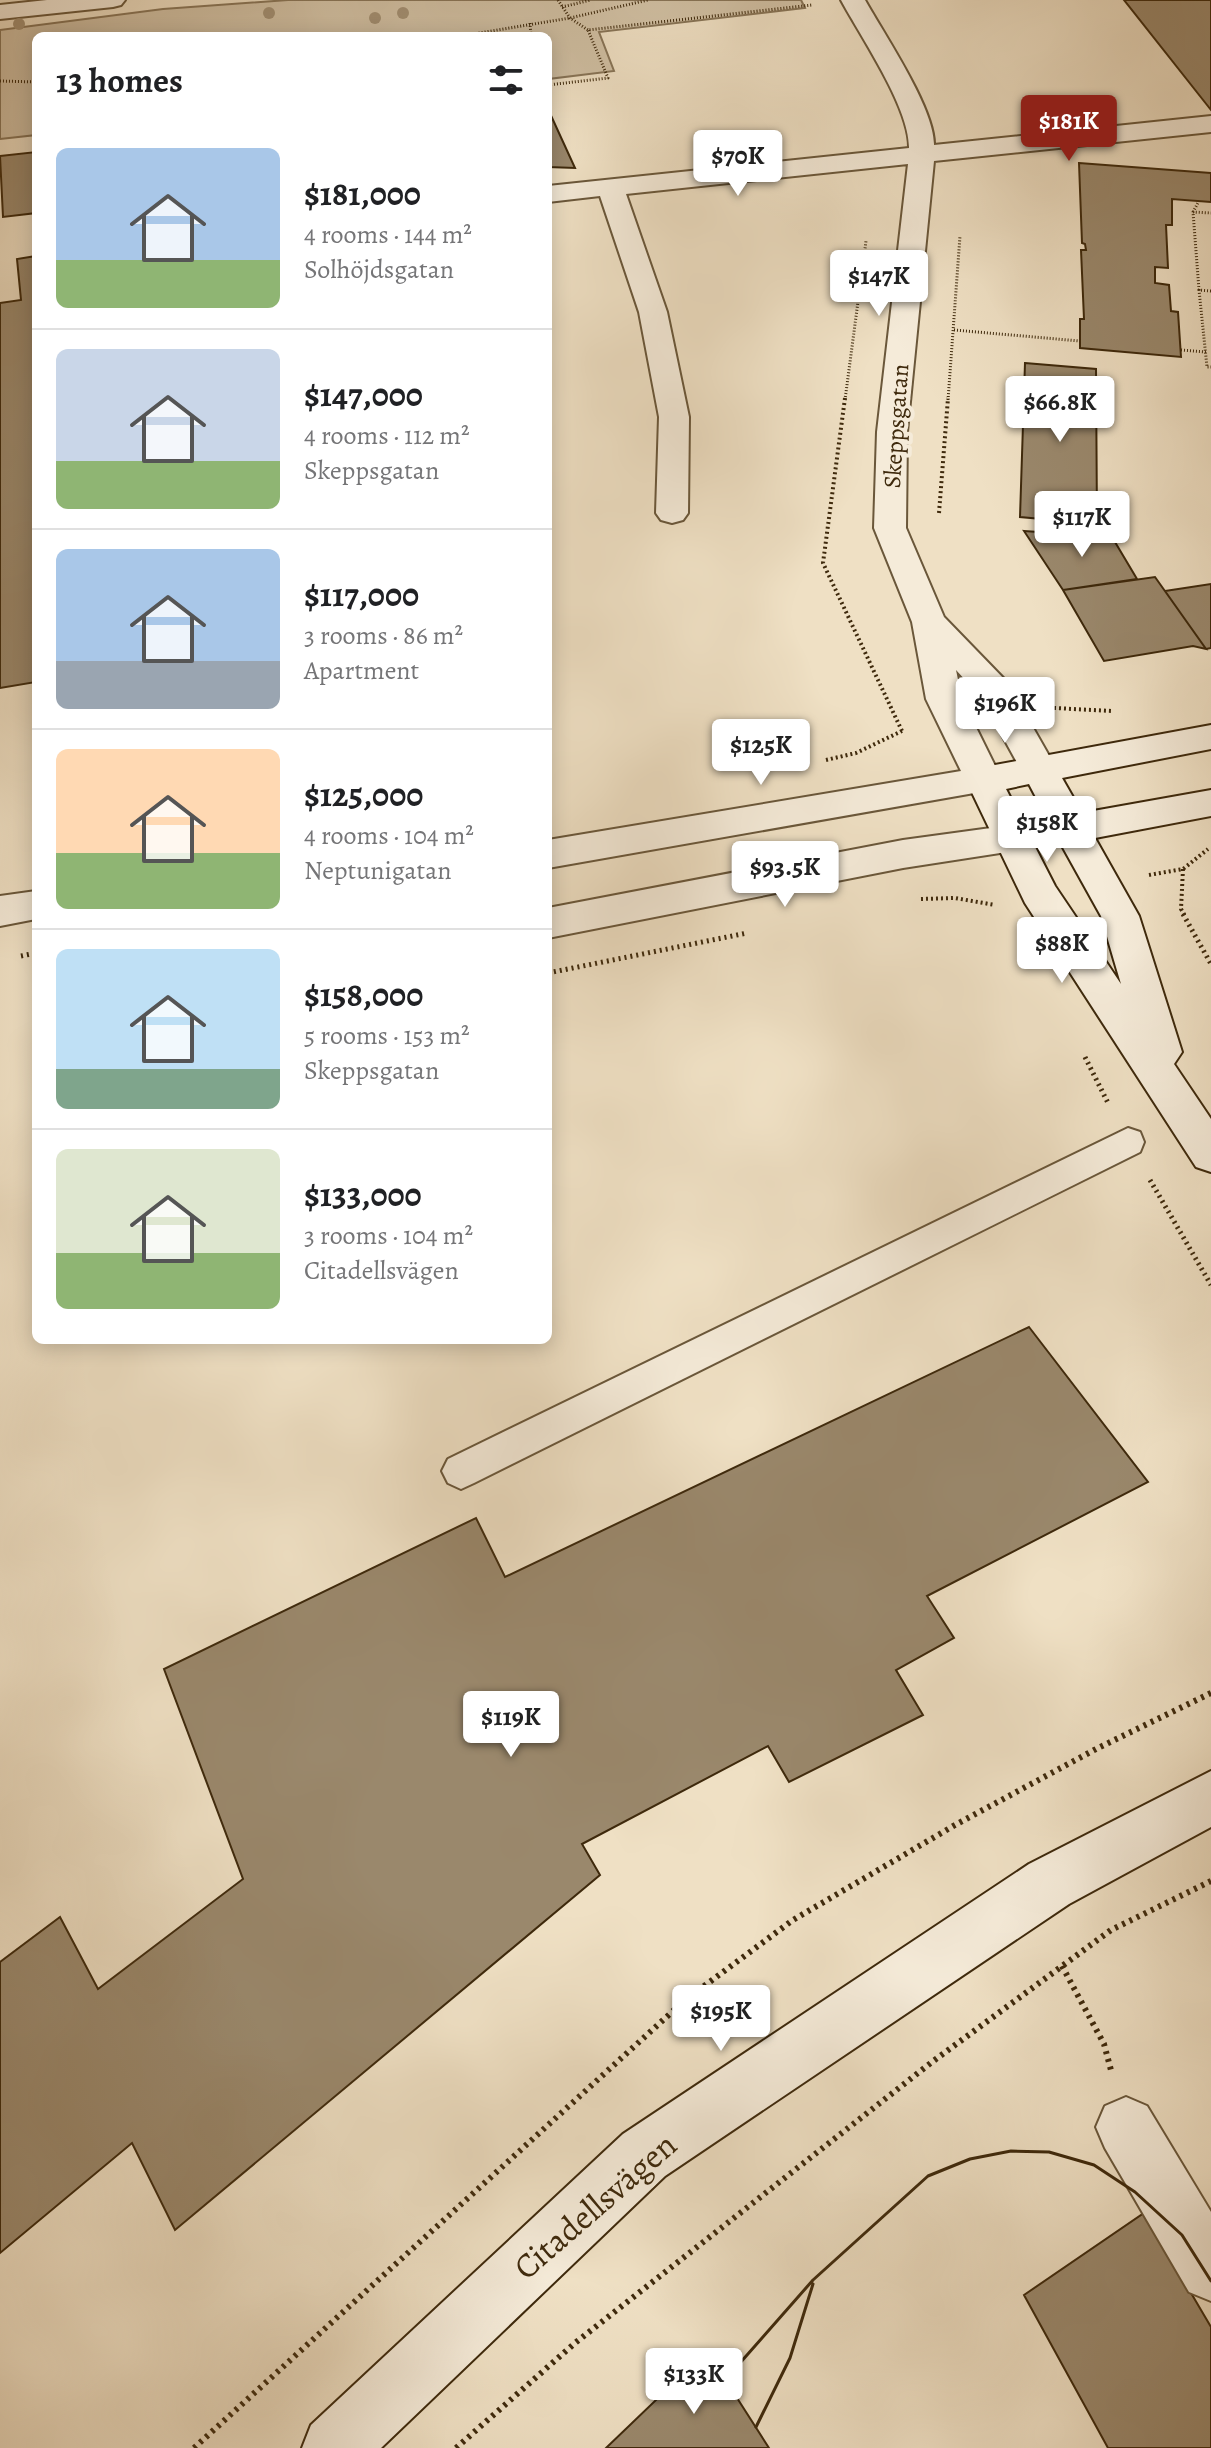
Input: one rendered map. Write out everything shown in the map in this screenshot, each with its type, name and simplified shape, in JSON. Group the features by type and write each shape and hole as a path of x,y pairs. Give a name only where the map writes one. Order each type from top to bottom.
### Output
{"street":[{"path":"0,12 113,0"},
{"name":"Skeppsgatan","path":"853,0 912,107 922,134 923,153 892,432 890,528 929,622"},
{"path":"552,194 1211,124"},
{"path":"610,187 653,312 674,417 672,513"},
{"path":"929,622 995,690 1120,916 1174,1096"},
{"path":"929,622 944,699 1039,893 1211,1154"},
{"path":"552,853 984,780 1211,737"},
{"path":"552,922 903,854 1013,839 1211,803"},
{"path":"0,911 32,906"},
{"name":"Citadellsvägen","path":"334,2448 644,2155 1049,1884 1211,1798"},
{"path":"1126,2127 1211,2270"}],"lane":[{"path":"461,1471 1128,1142"}],"path":[{"path":"552,85 608,78 588,30 570,18 558,0"},
{"path":"562,7 591,0"},
{"path":"482,32 570,18 648,0"},
{"path":"588,30 812,5"},
{"path":"530,23 531,32"},
{"path":"0,81 32,82"},
{"path":"939,517 966,149"},
{"path":"1199,201 1193,212 1207,367 1211,367"},
{"path":"1193,212 1211,213"},
{"path":"1199,290 1211,291"},
{"path":"954,330 1080,341"},
{"path":"1181,350 1206,352"},
{"path":"1009,715 1039,709 1080,707 1126,713"},
{"path":"825,760 856,753 902,731 955,724"},
{"path":"1211,848 1183,869 1181,909 1211,964"},
{"path":"911,900 955,898 993,906"},
{"path":"552,972 748,932"},
{"path":"194,2448 684,2001 781,1929 955,1825 1096,1749 1211,1693"},
{"path":"456,2448 587,2333 932,2062 1111,1930 1211,1881"},
{"path":"1062,1966 1104,2044 1126,2127"}],"shaded area":[{"path":"288,0 801,0 805,8 599,32 614,71 552,79 552,32 32,32 32,135 0,139 0,30 163,9"}],"building":[{"path":"1124,0 1211,0 1211,110"},
{"path":"552,118 575,168 552,167"},
{"path":"32,152 32,213 3,217 0,156"},
{"path":"1079,163 1211,173 1211,202 1172,199 1172,225 1166,225 1168,268 1155,267 1155,283 1169,285 1171,311 1178,312 1181,357 1080,348 1080,319 1084,319 1081,250 1086,250 1082,243"},
{"path":"32,257 32,683 0,688 0,303 21,300 17,259"},
{"path":"1025,363 1096,369 1097,524 1020,517"},
{"path":"1024,531 1112,537 1137,579 1063,590"},
{"path":"1155,577 1206,649 1193,646 1104,661 1063,590"},
{"path":"1211,584 1211,648 1206,649 1165,591"},
{"path":"1029,1327 1148,1482 927,1596 954,1638 896,1670 923,1715 789,1782 768,1746 582,1844 600,1875 175,2230 132,2143 0,2253 0,1962 60,1917 98,1989 243,1879 164,1669 476,1518 505,1577"},
{"path":"1144,2213 1211,2327 1211,2448 1108,2448 1024,2295"},
{"path":"707,2351 769,2448 606,2448"}],"tram line":[{"path":"725,2380 813,2280 928,2176 970,2159 1011,2151 1049,2152 1094,2165 1135,2192 1182,2235 1211,2281"},
{"path":"756,2427 790,2358 813,2284"}]}
